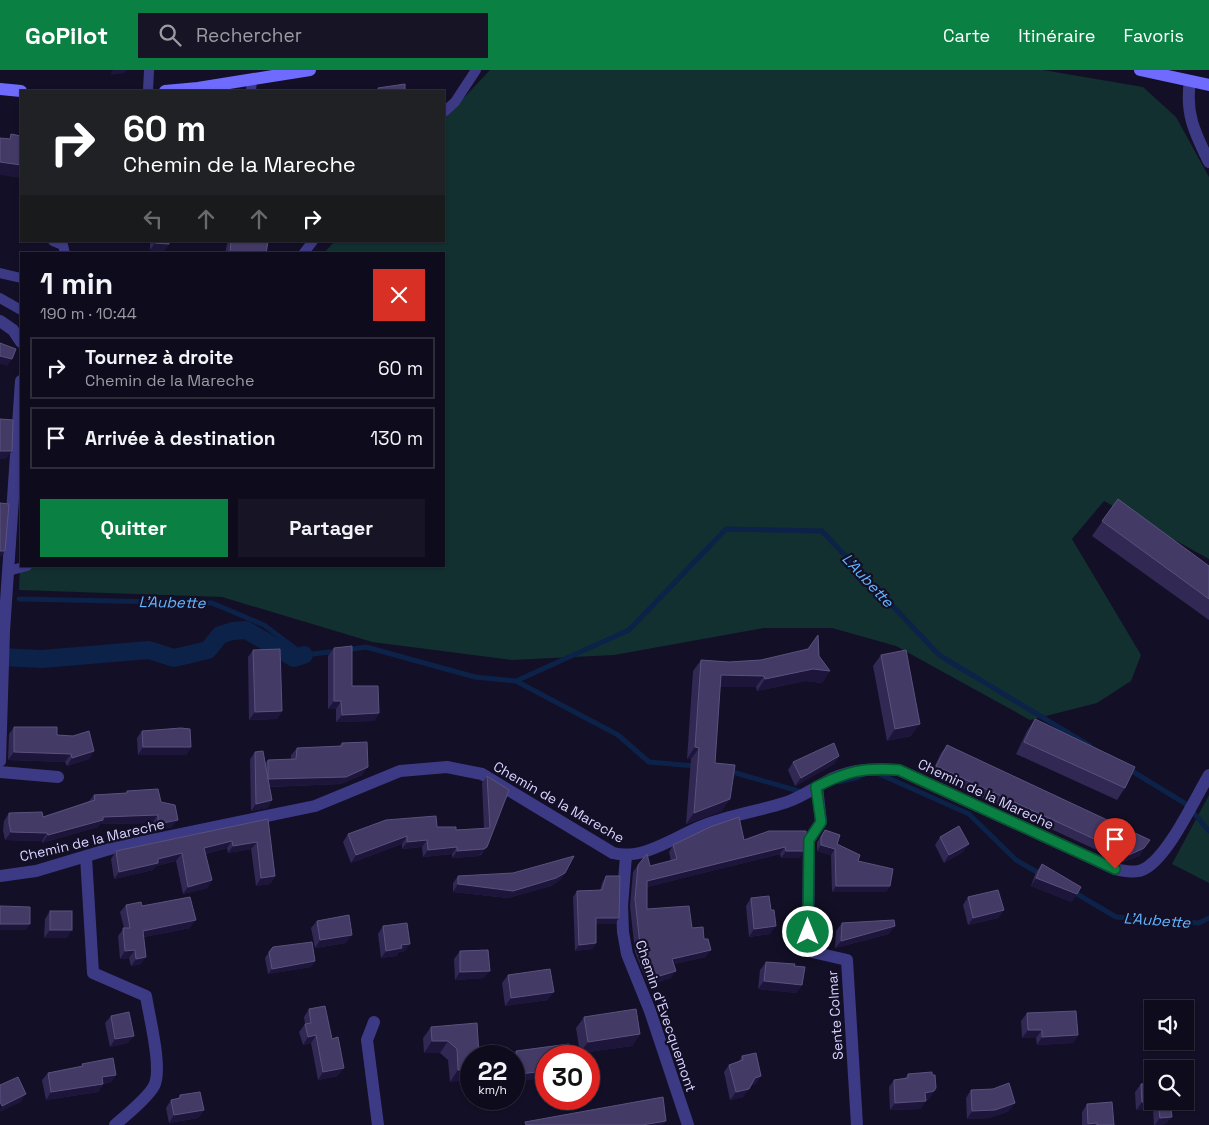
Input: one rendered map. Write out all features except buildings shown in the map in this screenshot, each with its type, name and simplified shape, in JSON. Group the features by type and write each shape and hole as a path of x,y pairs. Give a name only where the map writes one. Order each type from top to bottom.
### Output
{"street":[{"path":"180,90 252,85 310,70"},
{"path":"1140,70 1209,84"},
{"path":"1190,81 1187,103 1195,133 1209,162"},
{"path":"0,89 20,92"},
{"path":"0,321 13,330 20,340"},
{"path":"0,760 8,571 20,396"},
{"name":"Chemin de la Mareche","path":"1,873 36,871 86,858 113,848 315,806 400,771 447,767 482,774 613,853 626,856 650,850 723,818 770,808 799,798 833,778 870,768 899,770 1115,869 1132,872 1145,869 1170,842 1209,775"},
{"path":"0,772 58,777"},
{"name":"Sente Colmar","path":"816,787 821,822 809,840 808,951 847,960 857,1125"},
{"name":"Chemin d'Evecquemont","path":"626,856 622,906 623,932 627,954 650,1011 688,1125"},
{"path":"86,858 93,973 146,996 157,1055 155,1085 115,1125"},
{"path":"374,1022 367,1040 378,1125"}],"lane":[{"path":"148,90 149,70"},
{"path":"445,111 455,102 476,70"},
{"path":"56,242 63,245 65,252"},
{"path":"305,252 312,242"},
{"path":"0,273 20,278"},
{"path":"0,298 20,309"},
{"path":"8,571 23,567"}],"green space":[{"path":"490,70 1043,70 1143,87 1176,117 1209,177 1209,559 1104,501 1072,539 1141,655 1131,681 1097,703 1030,720 896,646 832,628 764,628 614,655 512,660 372,642 222,597 19,590 20,565 20,567 445,567 445,252 325,252 334,242 445,242 445,118"},
{"path":"1209,795 1209,883 1172,864"}],"waterway":[{"name":"L'Aubette","path":"516,681 629,630 726,529 822,531 939,655 1090,746"},
{"name":"L'Aubette","path":"19,599 212,603 264,625 304,655 338,651"},
{"path":"0,657 42,659 149,650 174,658 208,650 220,635 246,630 294,658 304,655"},
{"name":"L'Aubette","path":"347,650 366,647 475,677 516,681 618,735 649,762 695,766"},
{"name":"L'Aubette","path":"1127,768 1186,804 1209,831"},
{"name":"L'Aubette","path":"729,771 802,792"},
{"name":"L'Aubette","path":"877,773 969,814 1016,860 1042,875"},
{"name":"L'Aubette","path":"839,782 859,777"},
{"name":"L'Aubette","path":"1072,891 1116,917 1199,923 1209,918"}],"route":[{"path":"808,932 809,840 821,822 816,787 833,778 870,768 899,770 1115,869"}]}
